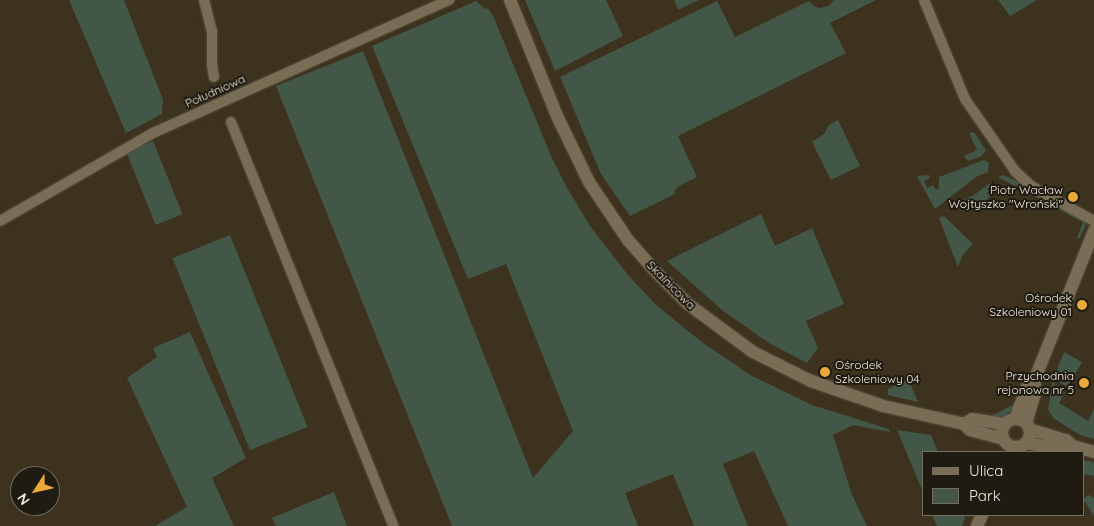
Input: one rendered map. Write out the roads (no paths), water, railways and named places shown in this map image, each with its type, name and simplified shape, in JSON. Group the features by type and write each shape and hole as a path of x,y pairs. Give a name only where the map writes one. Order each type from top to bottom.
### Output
{"street":[{"path":"204,0 212,31 214,78"},
{"name":"Południowa","path":"0,220 153,133 449,0"},
{"name":"Skalnicowa","path":"510,0 558,118 589,182 628,240 674,291 730,336 760,355 811,381 883,406 964,424 970,430 1004,445"},
{"path":"924,0 965,99 1012,167 1031,186 1094,221"},
{"path":"231,122 392,526"},
{"path":"1019,424 1030,435 1021,447 1004,445 1002,431 1019,424 1036,391 1034,381 1094,231"},
{"name":"Skalnicowa","path":"964,424 972,419 1019,424 1066,440 1073,446 1094,452"},
{"name":"Skalnicowa","path":"1021,447 1065,450 1073,446"}],"place":[{"name":"Piotr Wacław Wojtyszko \"Wroński\"","path":"1073,197"},
{"name":"Ośrodek Szkoleniowy 01","path":"1082,305"},
{"name":"Ośrodek Szkoleniowy 04","path":"825,372"},
{"name":"Przychodnia rejonowa nr 5","path":"1084,383"}]}
